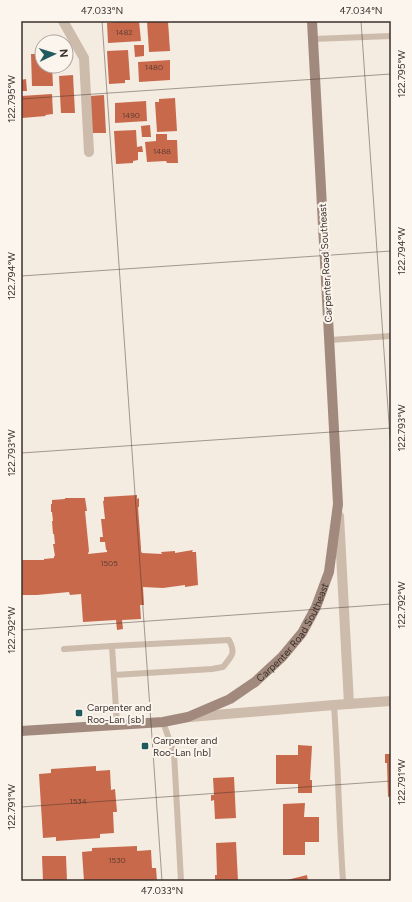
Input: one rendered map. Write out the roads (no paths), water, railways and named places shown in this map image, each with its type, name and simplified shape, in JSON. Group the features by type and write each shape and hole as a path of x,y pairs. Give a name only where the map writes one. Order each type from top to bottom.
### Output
{"street":[{"path":"63,21 84,58 89,152"},
{"name":"Carpenter Road Southeast","path":"312,21 349,704"},
{"name":"Carpenter Road Southeast","path":"188,717 230,699 255,682 282,657 302,633 316,606 329,572 338,504"},
{"name":"Carpenter Road Southeast","path":"21,731 163,722 188,717 391,701"}],"lane":[{"path":"313,39 391,36"},
{"path":"329,340 391,336"},
{"path":"64,649 229,640 233,649 232,656 223,667 114,675"},
{"path":"112,646 116,725"},
{"path":"334,705 343,881"},
{"path":"163,722 174,753 181,881"}],"place":[{"name":"Carpenter and Roo-Lan [sb]","path":"79,713"},
{"name":"Carpenter and Roo-Lan [nb]","path":"145,746"}]}
